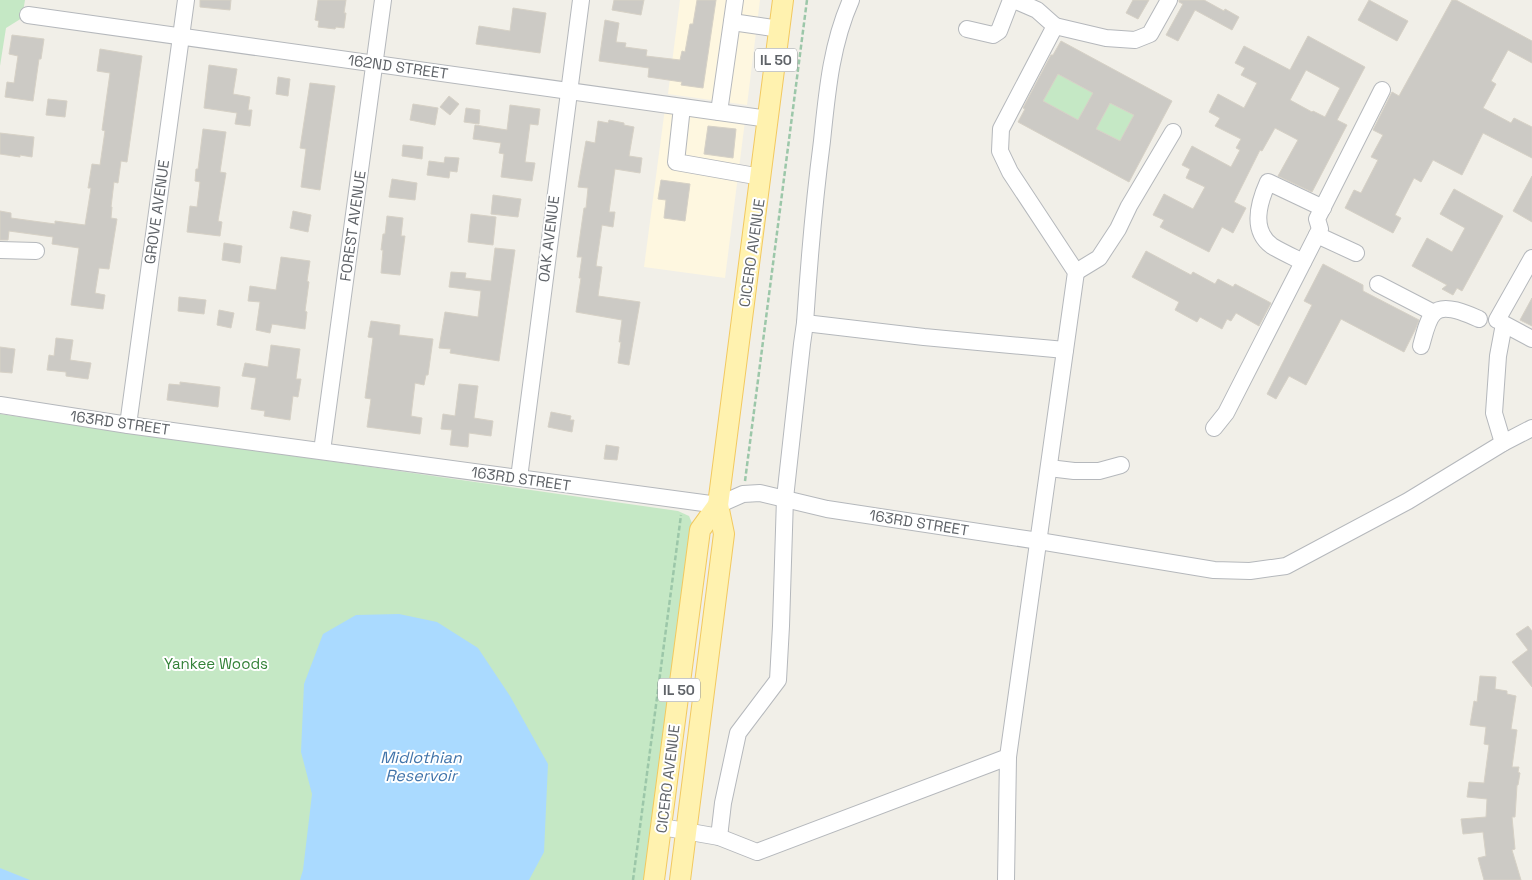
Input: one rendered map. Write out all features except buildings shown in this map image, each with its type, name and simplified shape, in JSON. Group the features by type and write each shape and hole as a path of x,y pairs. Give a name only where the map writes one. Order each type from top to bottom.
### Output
{"main road":[{"name":"CICERO AVENUE","path":"680,880 724,534 718,505 783,0"},
{"name":"CICERO AVENUE","path":"654,880 700,530 718,505"}],"street":[{"name":"GROVE AVENUE","path":"128,425 186,0"},
{"name":"FOREST AVENUE","path":"322,451 383,0"},
{"name":"OAK AVENUE","path":"519,478 581,0"},
{"path":"718,112 735,0"},
{"path":"719,837 723,802 738,733 778,680 784,498 805,323 817,178 828,85 835,45 843,18 851,0"},
{"path":"967,28 993,35 999,31 1013,0 1037,10 1055,26 1106,38 1135,40 1150,34 1169,0"},
{"name":"162ND STREET","path":"28,15 768,119"},
{"path":"732,22 780,29"},
{"path":"1006,880 1008,757 1076,272 1010,172 1000,150 1000,129 1055,26"},
{"path":"1214,428 1226,412 1320,230 1318,219 1382,90"},
{"path":"682,107 676,162 761,177"},
{"path":"1076,272 1099,258 1118,229 1129,206 1173,132"},
{"path":"1304,262 1270,245 1260,232 1257,215 1261,196 1268,182 1323,208"},
{"path":"1317,235 1356,252"},
{"path":"0,250 36,250"},
{"path":"1497,320 1532,258"},
{"path":"1378,284 1434,313"},
{"path":"1422,346 1429,322 1434,313 1441,309 1459,311 1478,319"},
{"path":"805,323 1065,350"},
{"path":"1503,443 1494,413 1498,356 1504,324 1532,339"},
{"name":"163RD STREET","path":"0,405 128,425 683,501 718,505 742,494 760,493 827,509 1214,570 1250,571 1286,566 1408,501 1503,443 1532,428"},
{"path":"1049,468 1099,471 1121,465"},
{"path":"662,827 719,837 757,852 1008,757"}],"path":[{"path":"742,494 748,460 807,0"},
{"path":"633,880 683,501"}],"shaded area":[{"path":"680,0 760,0 747,105 668,94"},
{"path":"665,108 745,121 725,278 644,267"}],"green space":[{"path":"0,0 25,0 22,18 6,28 0,66"},
{"path":"1058,74 1093,93 1078,120 1043,101"},
{"path":"1110,103 1134,115 1120,141 1096,129"},
{"name":"Yankee Woods","path":"0,414 678,511 689,516 694,528 648,880 0,880"}],"water":[{"name":"Midlothian Reservoir","path":"399,614 437,622 478,648 510,696 548,764 544,852 529,880 300,880 303,870 312,794 301,752 304,684 323,634 356,615"},
{"path":"0,868 30,880 0,880"}]}
